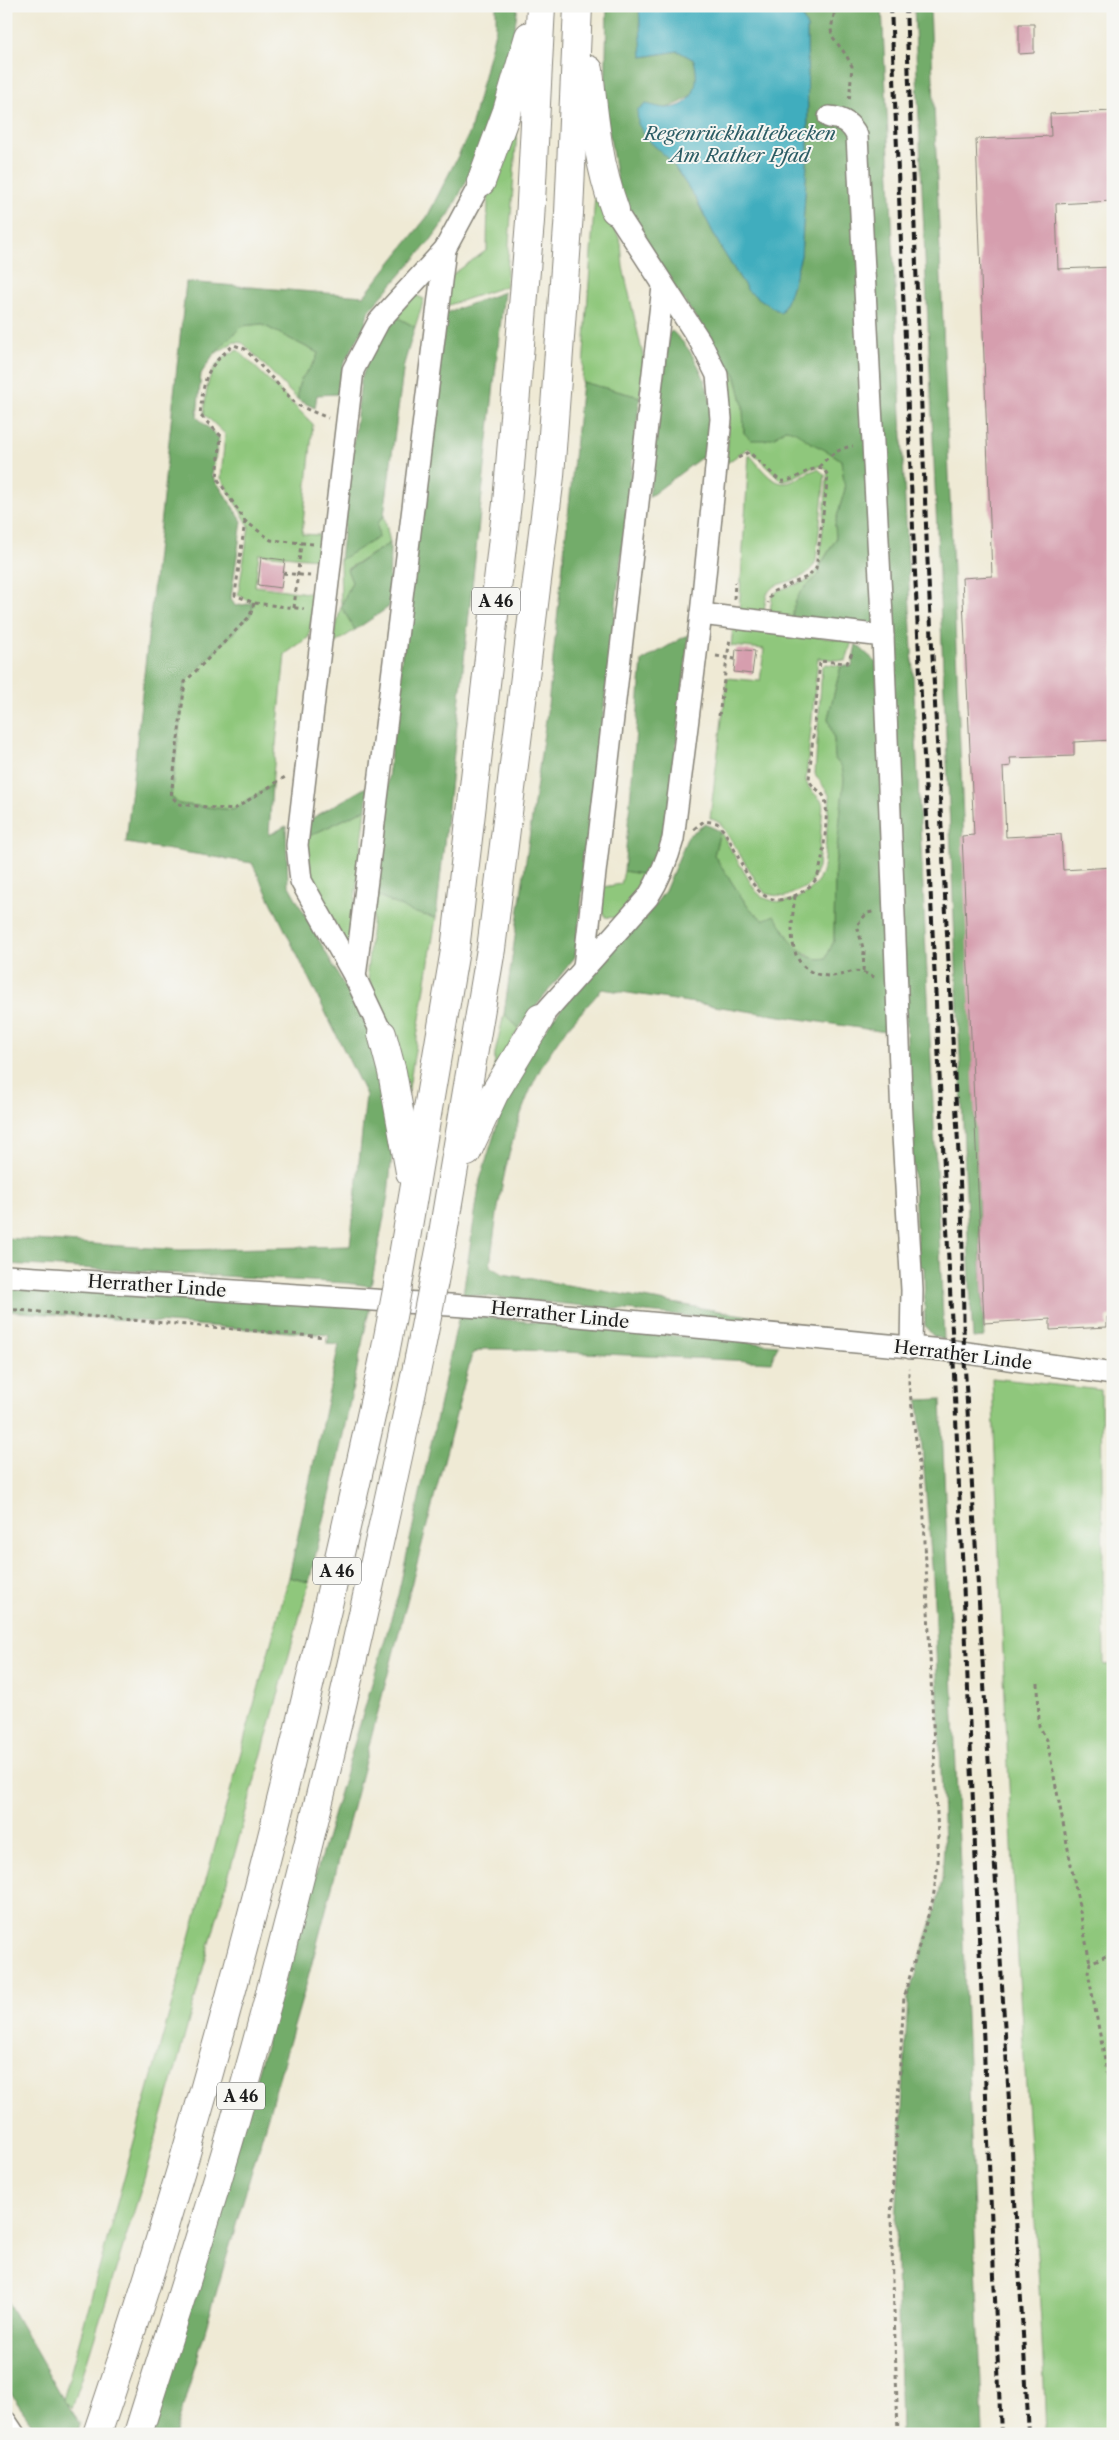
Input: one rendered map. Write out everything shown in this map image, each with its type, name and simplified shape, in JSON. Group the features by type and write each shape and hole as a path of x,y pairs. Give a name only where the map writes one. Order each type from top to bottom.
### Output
{"highway":[{"path":"481,182 507,111 540,6"},
{"name":"A 46","path":"97,2434 154,2259 212,2065 328,1610 386,1353 455,950 507,503 530,221 540,6"},
{"path":"580,6 598,153 605,182 615,210"},
{"name":"A 46","path":"138,2434 234,2126 292,1911 331,1755 385,1520 441,1245 491,948 550,476 569,213 580,6"},
{"path":"451,1187 494,1094 540,1018"},
{"path":"382,1034 392,1072 413,1192"}],"street":[{"path":"836,119 854,129 857,136 883,636 902,1118 912,1290 911,1348"},
{"path":"382,1034 356,977 301,881 297,845 353,370 379,321 445,249 481,182"},
{"path":"540,1018 648,897 660,879 673,839 701,614 721,419 717,375 700,341 663,287 615,210"},
{"path":"356,977 445,249"},
{"path":"584,967 663,287"},
{"path":"701,614 883,636"},
{"name":"Herrather Linde","path":"6,1276 480,1307 964,1352 1113,1374"},
{"path":"6,2422 14,2434"}],"path":[{"path":"836,6 831,29 832,36 852,66 851,93 836,119"},
{"path":"332,546 271,540 245,521 217,478 221,436 200,415 205,377 218,358 234,345 245,349 297,405 347,426"},
{"path":"819,468 830,456 841,449 855,445 873,449"},
{"path":"716,470 747,451 780,482 791,480 812,469 819,468 824,469 828,476 816,568 808,577 769,595 766,622"},
{"path":"245,521 235,596 254,603 325,612"},
{"path":"294,608 301,543"},
{"path":"283,573 329,578"},
{"path":"719,716 735,582"},
{"path":"254,603 250,616 185,682 171,796 179,804 233,810 307,763"},
{"path":"673,839 680,840 704,821 717,823 761,893 776,900 795,896 813,884 820,869 826,800 811,784 809,778 820,661 846,663 852,652 857,633"},
{"path":"795,896 792,919 793,950 798,960 813,972 829,976 863,971 897,989"},
{"path":"863,971 864,952 857,925 867,913 894,910"},
{"path":"6,1309 326,1337"},
{"path":"898,2434 891,2218 904,1996 933,1899 938,1864 923,1496 909,1384 911,1348"},
{"path":"1038,1683 1039,1726 1047,1740 1090,1963 1088,1972 1113,2103"},
{"path":"1090,1963 1113,1953"}],"green space":[{"path":"496,6 518,6 509,63 492,124 473,168 450,213 431,240 368,312 365,326 344,363 338,394 317,395 315,408 298,400 299,384 316,360 318,353 261,324 242,326 213,355 201,374 197,417 219,438 212,475 242,521 231,598 235,606 254,603 250,616 185,682 171,796 179,804 233,810 272,785 269,835 286,826 288,884 371,1034 394,1135 388,1195 371,1286 6,1264 6,1238 180,1250 350,1246 366,1095 252,863 126,843 186,282 364,296 427,217 470,132 496,27"},
{"path":"607,6 639,6 643,57 678,51 694,60 697,78 694,92 684,101 666,108 647,139 670,160 696,199 721,248 748,291 781,313 790,293 801,256 808,148 807,27 797,6 882,6 944,1340 933,1336 925,1326 924,1267 918,1266 887,631 792,621 796,600 803,590 819,575 819,568 836,539 835,524 845,489 841,460 789,430 785,429 775,437 765,440 751,440 744,433 743,405 735,374 670,281 632,218 618,186 605,107"},
{"path":"914,6 930,6 984,1337 973,1338 971,1307"},
{"path":"514,125 517,131 506,286 443,307 449,277 487,250 488,195"},
{"path":"596,181 621,243 623,267 644,360 640,397 582,382"},
{"path":"504,292 436,918 412,912 375,894 440,315"},
{"path":"415,295 424,299 415,327 395,316"},
{"path":"395,316 415,327 404,364 384,515 377,524 379,537 340,560 361,380 367,362 384,331"},
{"path":"261,324 318,353 316,360 299,384 298,400 243,343 234,342 213,355 242,326"},
{"path":"672,331 694,359 709,393 712,417 710,451 649,497 669,333"},
{"path":"238,350 313,424 302,534 319,535 317,559 259,554 255,586 315,594 309,637 285,654 272,785 233,810 179,804 171,796 185,682 250,616 254,604 238,595 249,526 221,478 225,434 204,414 206,393 214,368 228,355"},
{"path":"722,358 735,374 743,405 744,433 775,437 785,429 794,429 841,460 845,489 835,524 836,539 819,567 828,471 823,466 817,466 792,478 781,480 748,448 727,463 730,394"},
{"path":"582,382 640,397 575,957 519,1028 504,1014 548,705"},
{"path":"749,454 768,476 780,482 793,481 818,469 825,475 816,561 804,575 770,589 766,598 763,618 739,611"},
{"path":"384,515 390,543 347,569 352,582 341,606 340,560"},
{"path":"390,543 389,607 355,630 341,606 352,582 347,570"},
{"path":"819,568 819,575 800,592 792,621 769,619 772,596 779,590 809,580"},
{"path":"341,606 355,630 332,645"},
{"path":"733,627 852,641 846,661 818,658 806,780 809,787 823,804 818,868 810,885 785,897 766,894 720,823 710,818 727,678 760,681 764,649 731,646"},
{"path":"689,634 665,846 652,876 624,871 642,661"},
{"path":"856,644 876,662 892,1033 602,989 555,1045 540,1069 528,1095 518,1123 503,1181 490,1267 503,1274 778,1321 778,1325 463,1294 480,1180 503,1106 527,1054 589,971 646,916 665,891 688,836 705,824 720,831 714,855 748,907 763,920 774,915 801,952 817,959 826,958 834,941 835,869 844,779 842,767 835,759 834,739 828,718 841,666 852,666"},
{"path":"826,664 841,666 828,718 834,739 835,759 842,767 844,779 835,869 834,941 826,958 816,960 793,945 784,929 763,920 748,907 714,855 720,831 755,890 773,901 784,902 804,895 819,879 823,869 830,796 815,774 822,667"},
{"path":"368,786 366,809 307,837 309,820"},
{"path":"366,809 350,941 346,943 312,882 307,837"},
{"path":"624,871 652,876 617,918 605,917 602,909 603,887 621,884"},
{"path":"375,894 412,912 436,918 408,1094 367,972"},
{"path":"504,1014 519,1028 494,1072 495,1053"},
{"path":"6,1284 370,1306 332,1487 309,1582 289,1577 339,1345 327,1344 329,1335 6,1311"},
{"path":"459,1315 778,1345 771,1362 502,1349 484,1349 472,1354 307,1982 175,2434 151,2434 398,1595"},
{"path":"992,1378 1101,1390 1104,1665 1113,1664 1113,2434 1046,2434 1012,1840"},
{"path":"941,1399 983,2434 901,2434 896,2223 908,1997 935,1911 942,1880 944,1845 933,1577 918,1400"},
{"path":"289,1577 309,1582 177,2064 142,2186 72,2409 63,2400"},
{"path":"6,2299 63,2399 80,2424 77,2434 39,2434 6,2387"}],"water":[{"name":"Regenrückhaltebecken Am Rather Pfad","path":"639,6 798,7 807,27 808,148 801,256 790,293 781,313 748,291 721,248 696,199 670,160 647,139 638,124 637,110 646,104 666,108 683,104 693,92 696,77 694,60 678,51 642,57"}],"building":[{"path":"1019,24 1034,24 1034,53 1019,54"},
{"path":"1113,111 1113,201 1056,204 1058,269 1113,267 1113,740 1074,742 1074,756 1010,758 1011,766 1003,767 1006,837 1061,834 1063,870 1113,867 1113,1316 1107,1317 1107,1327 1050,1330 1050,1319 984,1323 962,836 974,835 962,578 992,576 976,139 1051,136 1050,114"},
{"path":"261,557 285,560 281,588 258,585"},
{"path":"736,649 755,651 752,674 734,672"}],"railway":[{"path":"891,6 914,552 953,1351 1001,2434"},
{"path":"906,6 927,551 962,1220 964,1352 1029,2434"}]}
